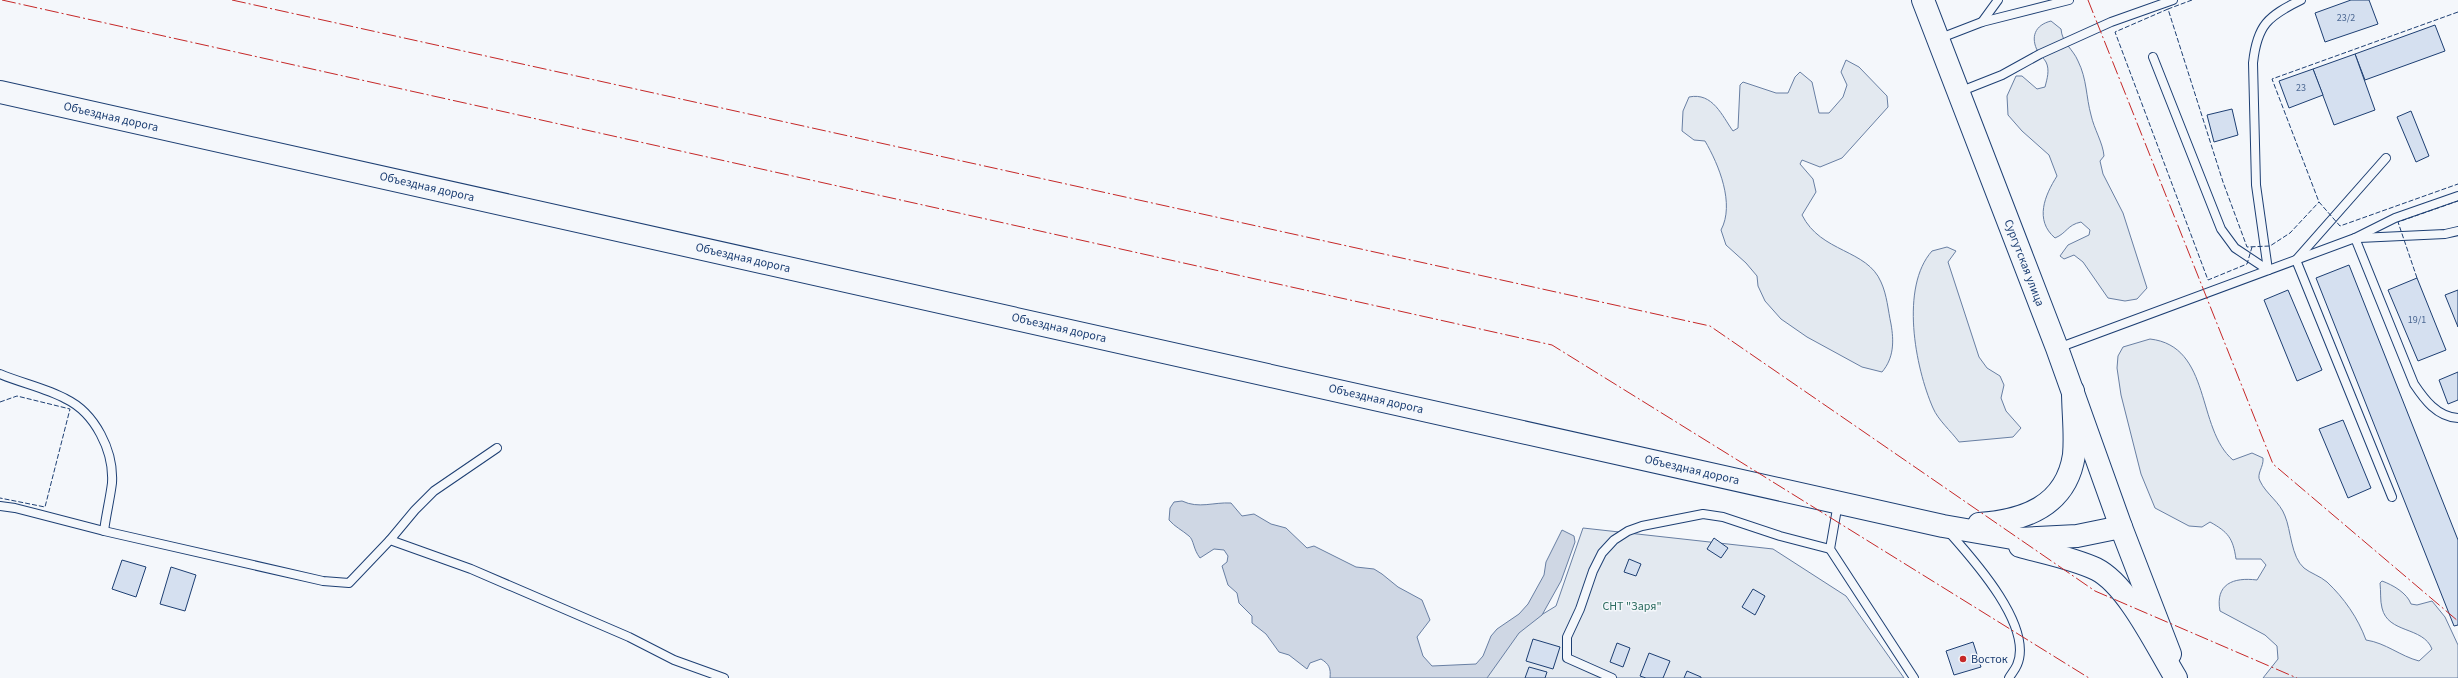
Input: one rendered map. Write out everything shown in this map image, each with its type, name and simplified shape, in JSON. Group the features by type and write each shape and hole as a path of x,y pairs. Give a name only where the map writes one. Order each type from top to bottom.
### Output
{"main road":[{"name":"Сургутская улица","path":"1923,0 2057,348 2121,527 2178,678"},
{"name":"Объездная дорога","path":"0,92 1943,526 2018,539 2049,539 2121,527"},
{"path":"1943,526 2006,522 2023,518 2039,510 2054,496 2066,478 2074,456 2073,391"},
{"path":"1943,526 2076,561 2097,570 2114,581 2127,598 2178,678"}],"lane":[{"path":"1982,22 1998,0"},
{"path":"1938,39 1982,22 2069,0"},
{"path":"1959,92 2002,75 2040,54 2111,22 2173,0"},
{"path":"2268,270 2256,185 2253,63 2254,48 2263,25 2270,17 2301,0"},
{"path":"2153,57 2221,229 2235,248 2268,270"},
{"path":"2296,260 2386,158"},
{"path":"2057,348 2355,238 2395,218 2458,196"},
{"path":"2355,238 2445,234 2458,231"},
{"path":"2355,238 2414,384 2423,399 2439,412 2458,418"},
{"path":"2296,260 2392,497"},
{"path":"0,374 66,398 84,411 97,427 107,450 112,482 104,531"},
{"path":"0,506 15,508 104,531 323,581 349,584 390,540 415,510 434,491 497,448"},
{"path":"1830,549 1838,502"},
{"path":"1612,678 1594,674 1567,658 1567,637 1602,553 1614,540 1628,531 1642,526 1703,514 1723,517 1780,536 1830,549 1914,678"},
{"path":"1943,526 1980,567 1999,594 2012,621 2019,646 2018,664 2009,678"},
{"path":"390,540 471,569 629,637 674,660 724,678"}],"green space":[{"path":"2051,21 2061,29 2063,38 2076,57 2083,74 2092,120 2104,156 2100,161 2103,174 2123,213 2147,288 2137,299 2125,301 2108,298 2083,262 2074,255 2064,259 2060,256 2068,245 2089,235 2090,230 2081,222 2076,223 2055,238 2049,231 2043,215 2044,207 2049,191 2057,176 2049,155 2022,131 2008,115 2007,96 2016,76 2022,76 2037,89 2045,87 2048,68 2038,52 2034,37 2041,25"},
{"path":"1846,60 1859,67 1887,96 1888,107 1842,158 1820,167 1802,160 1800,164 1813,179 1816,192 1802,215 1810,227 1820,237 1865,263 1874,271 1881,282 1885,292 1893,343 1889,361 1882,372 1862,367 1807,337 1781,319 1765,301 1758,286 1757,276 1746,263 1726,245 1721,230 1725,220 1726,197 1724,185 1715,161 1705,141 1694,140 1682,131 1683,111 1689,97 1697,96 1711,102 1721,112 1733,131 1738,128 1740,85 1743,82 1776,93 1788,93 1795,77 1800,72 1812,82 1819,113 1829,113 1843,97 1847,85 1841,72"},
{"path":"1947,247 1956,251 1948,262 1979,357 1987,368 2000,376 2004,385 2001,398 2006,411 2021,428 2013,437 1959,442 1935,412 1926,391 1916,350 1914,306 1916,285 1922,266 1932,251"},
{"path":"2150,339 2170,345 2184,356 2194,372 2213,429 2221,446 2233,460 2252,453 2263,458 2259,478 2263,486 2283,511 2296,557 2306,570 2327,582 2339,595 2355,616 2366,640 2380,644 2419,661 2432,649 2428,642 2414,633 2391,622 2386,616 2381,605 2380,583 2382,581 2399,590 2406,596 2411,604 2417,605 2432,601 2445,617 2458,645 2458,678 2263,678 2278,659 2277,646 2265,635 2220,611 2219,602 2220,594 2228,584 2233,581 2240,580 2257,580 2266,565 2261,559 2236,559 2229,536 2210,522 2202,527 2189,526 2155,508 2141,474 2121,395 2117,368 2118,356 2123,347"},
{"name":"СНТ \"Заря\"","path":"1583,528 1773,549 1846,596 1904,678 1473,678 1497,642 1556,606"}],"shaded area":[{"path":"1182,501 1194,505 1231,503 1242,516 1254,514 1271,524 1286,528 1307,548 1314,546 1356,567 1374,569 1398,587 1422,600 1430,620 1417,637 1423,656 1432,666 1476,664 1483,656 1491,636 1497,629 1519,614 1528,604 1544,575 1546,562 1562,530 1574,536 1575,542 1561,581 1542,615 1519,633 1487,678 1330,678 1329,667 1324,661 1321,659 1310,663 1307,669 1289,655 1279,652 1266,634 1252,623 1252,616 1239,603 1237,593 1228,585 1222,566 1227,562 1228,556 1224,550 1214,549 1200,558 1191,538 1169,520 1170,508 1174,502"}],"building":[{"path":"2351,0 2369,0 2378,24 2325,42 2315,13"},
{"path":"2435,25 2445,51 2365,80 2355,54"},
{"path":"2355,54 2375,110 2334,125 2313,69"},
{"path":"2313,69 2323,95 2289,108 2279,81"},
{"path":"2232,109 2238,135 2214,142 2207,115"},
{"path":"2411,111 2429,156 2416,162 2397,117"},
{"path":"2349,265 2458,540 2458,625 2454,626 2316,278"},
{"path":"2417,278 2446,350 2418,361 2388,290"},
{"path":"2288,290 2322,370 2297,381 2264,300"},
{"path":"2458,290 2458,327 2445,295"},
{"path":"2458,372 2458,400 2448,404 2439,380"},
{"path":"2343,420 2371,488 2348,498 2319,429"},
{"path":"1714,538 1728,548 1721,558 1707,549"},
{"path":"1629,559 1641,564 1636,576 1624,572"},
{"path":"122,560 146,567 136,597 112,589"},
{"path":"171,567 196,575 185,611 160,604"},
{"path":"1753,589 1765,596 1755,615 1742,607"},
{"path":"1533,639 1560,647 1553,669 1526,661"},
{"name":"Восток","path":"1973,642 1981,667 1954,675 1946,651"},
{"path":"1617,643 1630,648 1623,667 1610,662"},
{"path":"1649,653 1670,661 1663,678 1646,678 1640,676"},
{"path":"1529,667 1547,672 1545,678 1525,678"},
{"path":"1687,671 1701,677 1701,678 1684,678"}],"fence":[{"path":"2192,0 2168,9 2223,182 2247,247 2270,246 2290,233 2319,202"},
{"path":"2168,9 2115,32 2208,280 2247,264 2252,247"},
{"path":"2458,12 2272,79 2319,202 2340,226 2458,184"},
{"path":"2417,278 2398,222 2458,201"},
{"path":"0,402 17,396 70,409 45,507 0,498"}],"power":[{"path":"2,0 1552,345 2089,678"},
{"path":"232,0 1710,326 2095,591 2297,678"},
{"path":"2088,0 2273,464 2458,621"}],"place":[{"name":"Восток","path":"1963,659"}]}
